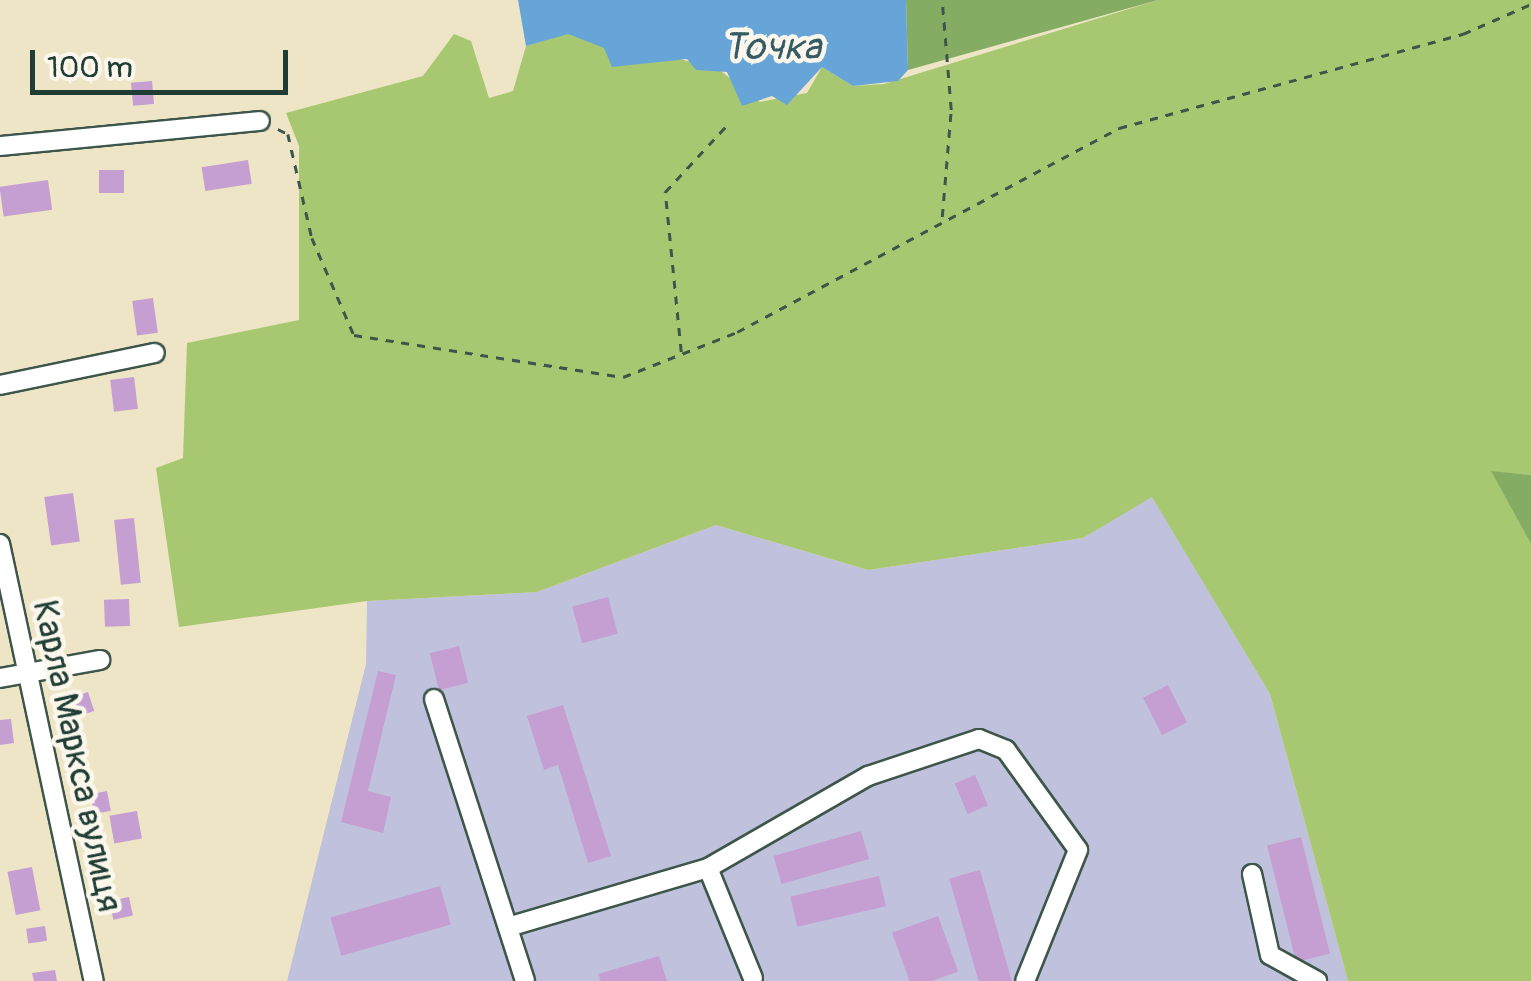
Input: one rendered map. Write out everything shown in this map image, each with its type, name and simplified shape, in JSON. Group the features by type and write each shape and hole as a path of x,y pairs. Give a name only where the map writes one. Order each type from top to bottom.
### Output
{"street":[{"path":"0,146 260,121"},
{"path":"0,386 154,353"},
{"name":"Карла Маркса вулиця","path":"0,544 22,674 94,981"},
{"path":"0,678 100,660"},
{"path":"434,700 525,981"},
{"path":"508,927 708,868 868,776 966,740 998,744 1078,850 1026,981"},
{"path":"708,868 754,978"},
{"path":"1252,874 1270,955 1317,981"}],"path":[{"path":"942,0 951,110 942,219"},
{"path":"260,121 288,134 312,238 354,336 623,376 681,354 1119,128 1463,34 1531,4"},
{"path":"681,354 665,192 728,124"}],"shaded area":[{"path":"1152,496 1270,694 1348,981 287,981 366,664 367,601 537,592 716,525 868,570 1083,538"}],"green space":[{"path":"906,0 1158,0 908,70"},
{"path":"1158,0 1531,0 1531,475 1492,472 1531,544 1531,981 1348,981 1270,694 1152,497 1083,538 868,570 716,525 537,592 367,601 179,627 156,468 183,458 187,343 299,320 299,146 286,113 423,76 454,34 471,41 489,98 513,91 526,46 568,33 717,68 760,102 807,93 822,67 853,86 884,84"},
{"path":"1491,471 1531,475 1531,544"}],"water":[{"name":"Точка","path":"518,0 906,0 908,70 898,81 853,86 822,67 787,105 772,96 742,106 727,72 696,70 687,59 612,67 604,48 568,34 526,46"}],"building":[{"path":"152,81 154,104 133,106 131,83"},
{"path":"248,160 252,184 205,191 202,167"},
{"path":"99,170 124,170 124,193 99,193"},
{"path":"48,180 52,210 4,217 0,187"},
{"path":"153,298 158,333 137,336 132,301"},
{"path":"134,377 138,409 114,412 110,380"},
{"path":"73,493 80,542 51,546 44,497"},
{"path":"134,518 141,583 121,585 114,520"},
{"path":"608,597 618,634 582,643 572,607"},
{"path":"129,599 130,626 105,627 104,600"},
{"path":"459,646 468,683 439,690 430,653"},
{"path":"378,671 396,675 368,791 391,797 383,833 341,822"},
{"path":"1168,685 1187,722 1162,735 1143,698"},
{"path":"88,692 94,711 71,718 65,699"},
{"path":"563,705 611,856 588,863 558,765 544,770 527,716"},
{"path":"11,719 14,743 0,745 0,720"},
{"path":"975,775 988,805 968,814 955,784"},
{"path":"107,791 111,811 94,814 90,794"},
{"path":"137,811 142,839 114,843 109,816"},
{"path":"861,831 869,859 782,884 774,856"},
{"path":"1301,837 1330,953 1296,962 1267,845"},
{"path":"32,867 40,910 16,915 7,872"},
{"path":"980,870 1012,981 979,981 949,879"},
{"path":"879,876 886,906 797,927 790,896"},
{"path":"440,886 451,924 341,956 330,917"},
{"path":"129,897 133,916 113,920 109,901"},
{"path":"938,916 958,971 932,981 910,981 892,933"},
{"path":"45,926 47,941 28,943 26,929"},
{"path":"659,956 667,981 601,981 598,974"},
{"path":"55,970 57,981 34,981 32,973"}]}
